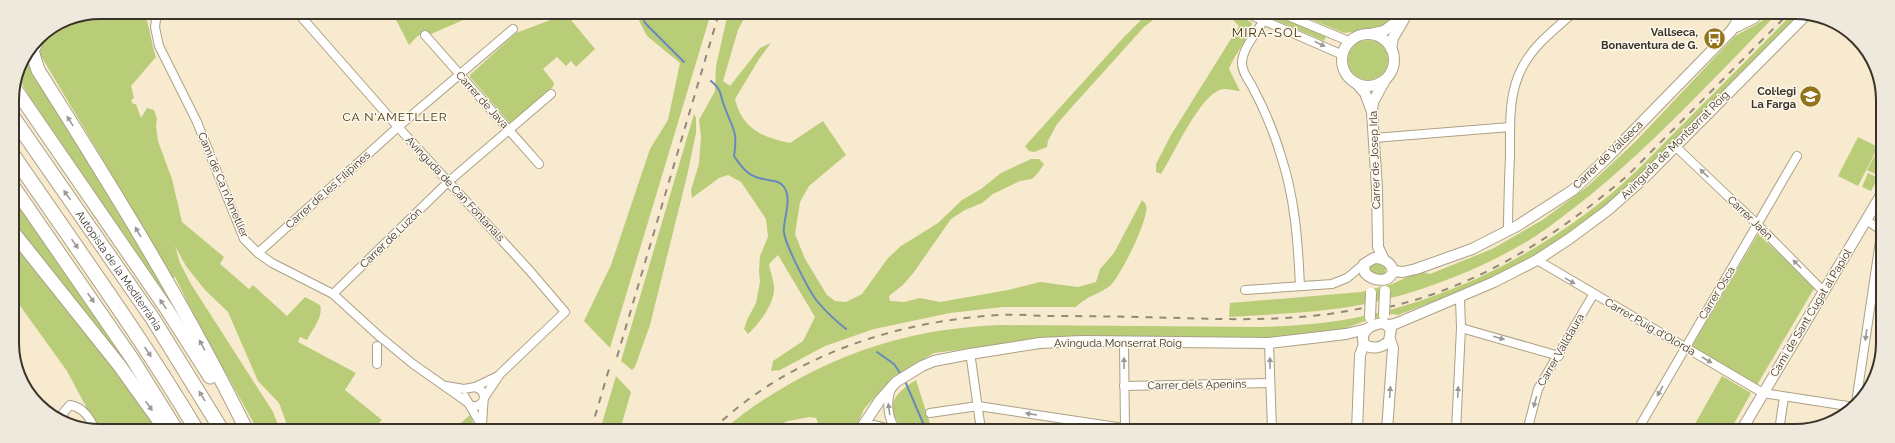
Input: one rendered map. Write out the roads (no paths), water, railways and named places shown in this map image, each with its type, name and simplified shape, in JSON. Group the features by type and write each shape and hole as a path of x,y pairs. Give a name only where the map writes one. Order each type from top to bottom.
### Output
{"highway":[{"path":"33,55 38,70 110,185 166,280 243,424"},
{"path":"19,94 166,308 238,424"},
{"name":"Autopista de la Mediterrània","path":"19,126 153,319 217,424"},
{"name":"Autopista de la Mediterrània","path":"19,165 119,308 155,362 193,424"},
{"path":"19,195 120,340 173,424"},
{"path":"19,239 119,364 161,424"}],"street":[{"name":"Camí de Ca n'Ametller","path":"156,19 155,27 159,46 197,122 244,239 258,254 272,263 334,294 379,336 413,364 445,385 468,403 481,424"},
{"name":"Avinguda de Can Fontanals","path":"303,19 398,127 497,234 565,312 500,374"},
{"path":"1295,19 1351,42"},
{"path":"1372,112 1365,93 1344,70 1343,55 1351,42 1362,36 1384,30 1400,19"},
{"path":"1357,84 1372,86 1385,80 1391,72 1394,62 1391,49 1393,38 1404,19"},
{"path":"1508,231 1512,98 1522,66 1541,42 1566,19"},
{"name":"Carrer de Vallseca","path":"1393,271 1407,271 1430,265 1472,249 1508,231 1573,190 1607,158 1733,29 1747,19"},
{"path":"1300,286 1295,218 1281,156 1268,120 1252,86 1244,73 1242,65 1244,54 1264,20 1343,55"},
{"name":"Avinguda de Montserrat Roig","path":"1388,327 1460,298 1537,260 1569,239 1608,210 1643,179 1801,20"},
{"name":"Carrer de les Filipines","path":"258,254 398,127 513,29"},
{"name":"Carrer de Java","path":"425,35 539,164"},
{"path":"1368,35 1382,38 1391,49"},
{"name":"Carrer de Josep Irla","path":"1378,243 1372,112 1373,102 1385,80"},
{"name":"Carrer de Luzón","path":"334,294 448,182 551,94"},
{"path":"1374,138 1510,127"},
{"name":"Carrer Jaén","path":"1675,146 1757,224 1824,292"},
{"name":"Carrer Osca","path":"1641,424 1684,347 1797,156"},
{"name":"Camí de Sant Cugat al Papiol","path":"1745,424 1876,203"},
{"path":"1866,220 1876,227"},
{"path":"1367,268 1377,280 1390,277 1393,271 1391,266 1384,260 1378,250 1378,243"},
{"path":"1357,424 1360,355 1364,342 1364,332 1369,324 1371,293 1367,268 1378,243"},
{"path":"1245,290 1332,284 1367,268 1378,258 1384,260"},
{"name":"Carrer Puig d'Olorda","path":"1537,260 1593,295 1763,393 1846,406"},
{"path":"1857,394 1876,268"},
{"path":"1386,279 1385,291 1388,327 1393,348 1387,424"},
{"name":"Carrer Valldaura","path":"1529,424 1538,389 1559,356 1593,295"},
{"path":"1456,424 1461,328 1460,298"},
{"path":"1369,324 1388,327"},
{"name":"Avinguda Monserrat Roig","path":"864,424 880,400 894,384 912,372 934,361 1000,348 1075,342 1269,343 1346,334 1369,324"},
{"path":"1364,342 1370,347 1384,346 1388,327"},
{"path":"1461,328 1559,356"},
{"name":"Avinguda Monserrat Roig","path":"1346,334 1356,336 1364,342"},
{"path":"1124,343 1125,424"},
{"path":"1269,343 1272,424"},
{"path":"377,346 377,364"},
{"path":"971,359 980,424"},
{"path":"500,374 484,399 477,406 468,403 466,393 472,388 500,374"},
{"name":"Carrer dels Apenins","path":"1124,386 1270,383"},
{"path":"892,424 888,404 894,384"},
{"name":"Camí de Ca n'Ametller","path":"445,385 472,388"},
{"path":"472,388 483,392 484,399"},
{"path":"1780,424 1784,397"},
{"name":"Camí de Ca n'Ametller","path":"483,424 484,399"},
{"path":"63,416 63,413 70,405 78,407 84,411 92,423"},
{"path":"930,413 978,406 1093,424"}],"waterway":[{"path":"644,19 645,23 684,62"},
{"path":"711,81 720,91 723,104 734,131 734,156 742,167 751,175 762,179 776,181 784,187 788,198 784,233 793,258 813,296 824,309 846,329"},
{"path":"877,352 894,364 902,376"},
{"path":"905,381 923,424"}],"railway":[{"path":"617,357 717,19"},
{"path":"1388,307 1421,298 1454,286 1485,272 1545,238 1573,219 1627,176 1783,19"},
{"path":"719,424 742,404 775,382 809,363 846,347 883,335 922,325 1000,315 1228,319 1275,318 1321,315 1367,307"},
{"path":"593,424 609,369"}],"place":[{"name":"Vallseca, Bonaventura de G.","path":"1714,38"},
{"name":"Col·legi La Farga","path":"1811,97"}],"district":[{"name":"MIRA-SOL","path":"1267,32"},
{"name":"CA N'AMETLLER","path":"395,117"}]}
